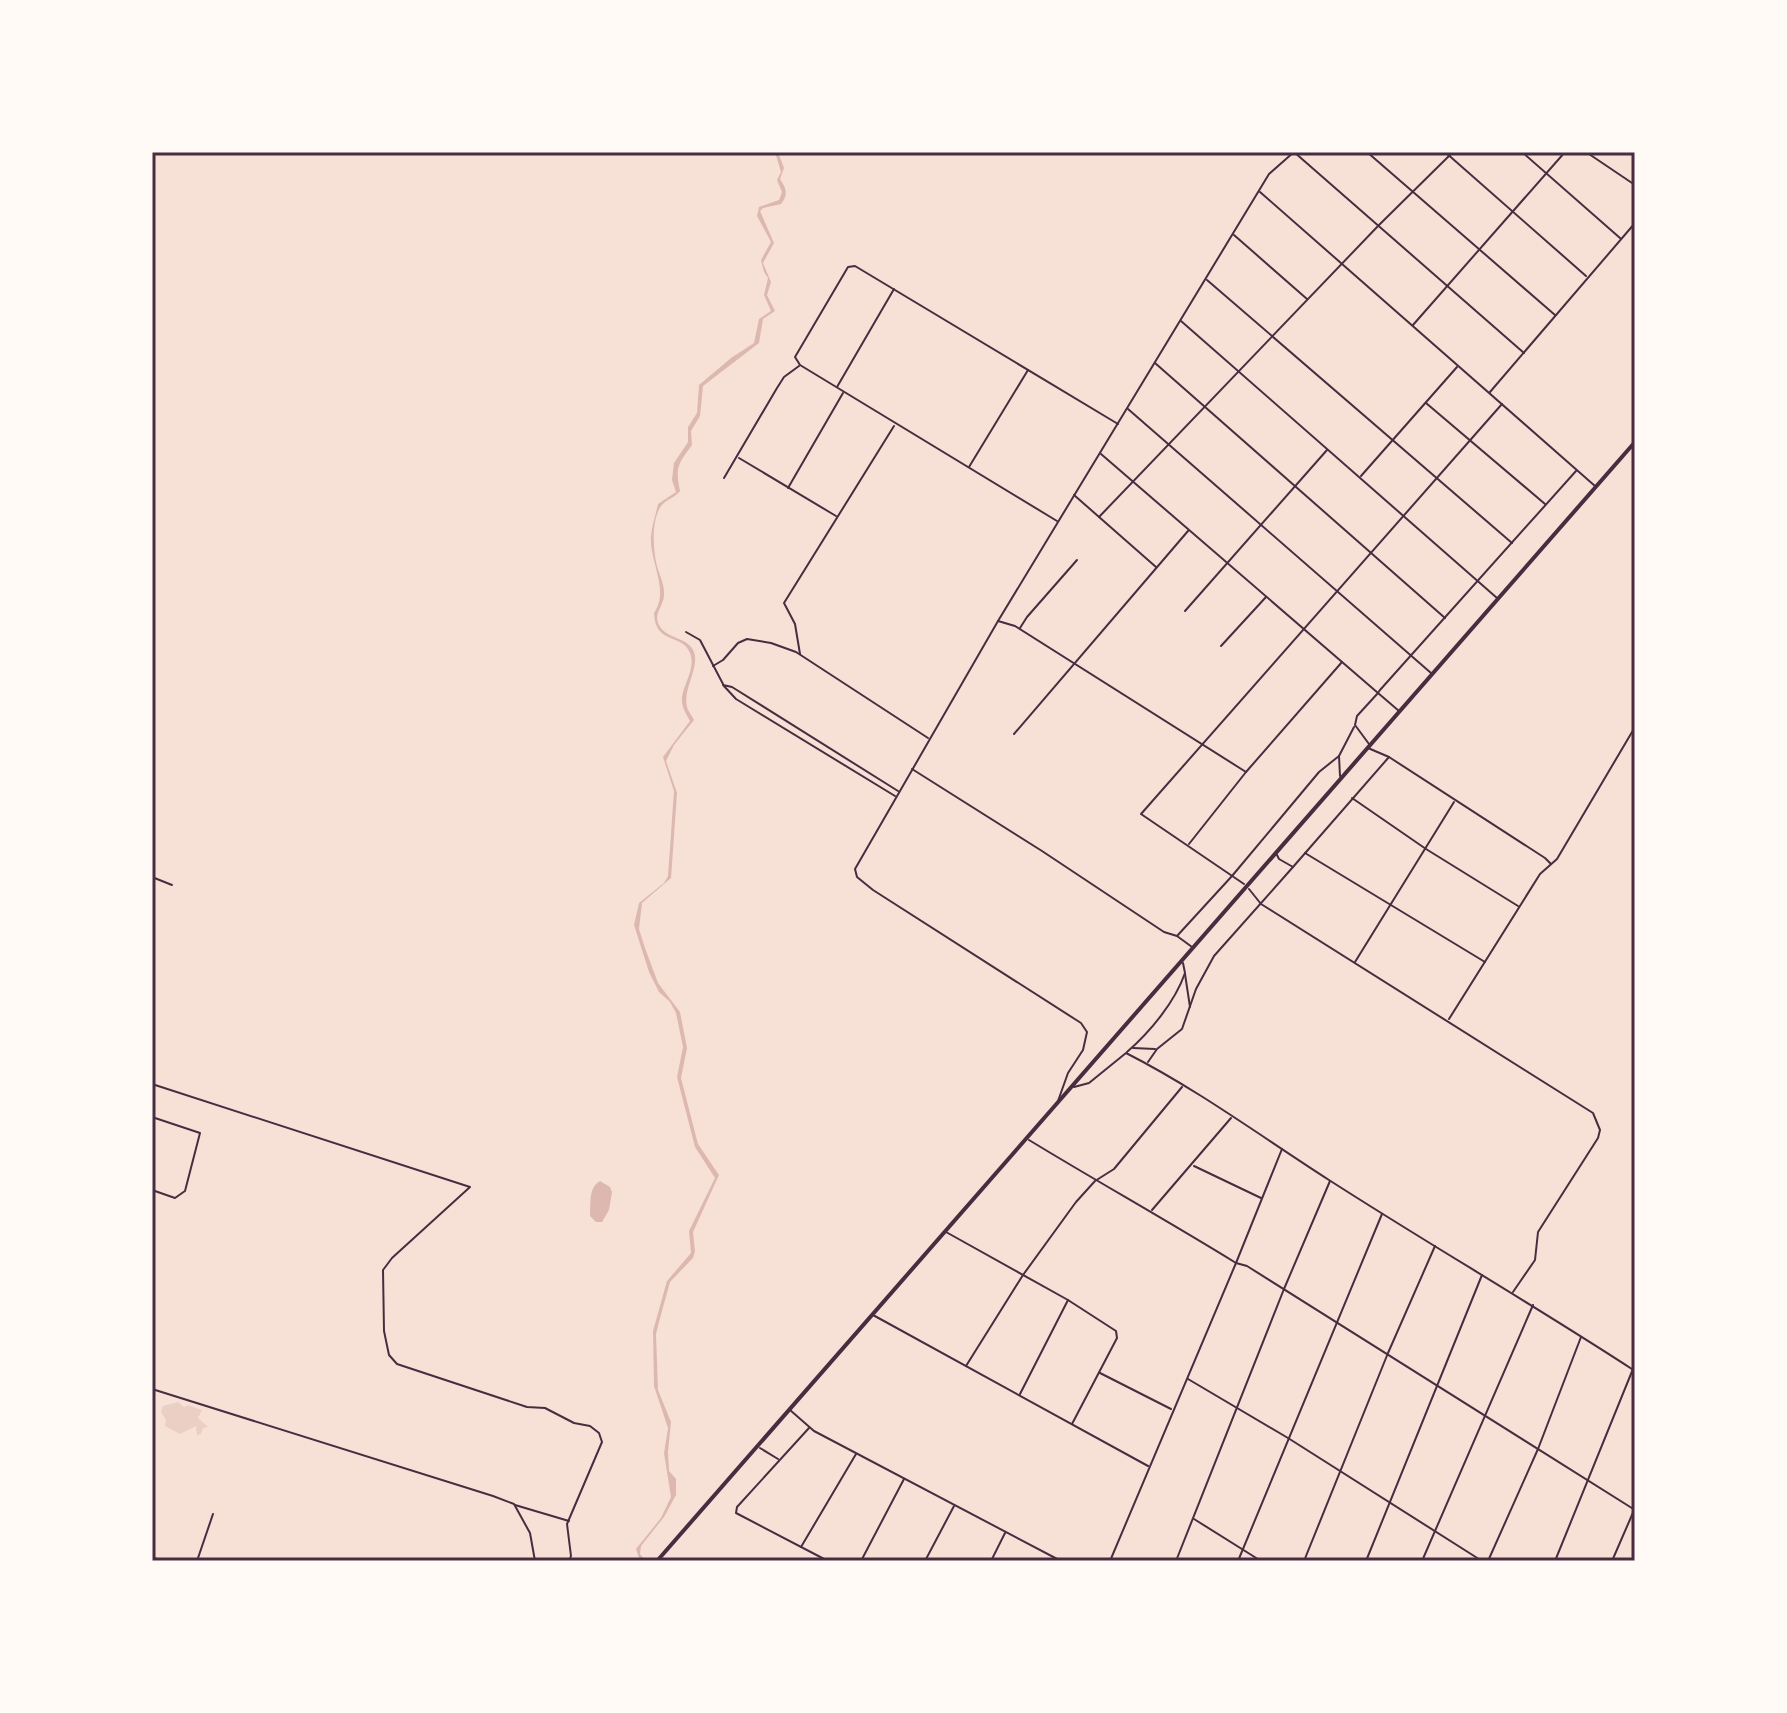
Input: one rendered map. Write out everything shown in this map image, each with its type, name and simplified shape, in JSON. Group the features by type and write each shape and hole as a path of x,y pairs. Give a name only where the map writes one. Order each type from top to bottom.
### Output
{"highway":[{"path":"657,1561 1635,442"}],"street":[{"path":"1283,152 1289,157"},
{"path":"1057,1102 1068,1073 1083,1050 1087,1032 1081,1023 873,890 857,877 855,869 998,621 1269,174 1294,152 1524,353"},
{"path":"1367,152 1555,315"},
{"path":"1445,152 1587,277"},
{"path":"1099,517 1453,152"},
{"path":"1522,152 1621,239"},
{"path":"1413,326 1565,152"},
{"path":"1586,152 1635,185"},
{"path":"1259,192 1596,487"},
{"path":"1490,393 1635,223"},
{"path":"1233,235 1308,300"},
{"path":"1058,522 800,365 795,357 848,267 855,266 1118,424"},
{"path":"1206,279 1512,543"},
{"path":"836,388 894,289"},
{"path":"1181,321 1498,599"},
{"path":"1155,363 1445,618"},
{"path":"724,478 784,377 800,365"},
{"path":"1360,477 1458,366"},
{"path":"969,468 1028,370"},
{"path":"788,488 844,392"},
{"path":"1426,403 1546,505"},
{"path":"1502,404 1141,814 1246,885 1261,904 1593,1113 1600,1130 1598,1138 1538,1232 1535,1260 1513,1292"},
{"path":"1127,408 1432,674"},
{"path":"800,654 795,624 784,603 895,424"},
{"path":"1185,611 1328,449"},
{"path":"1100,453 1400,711"},
{"path":"737,457 837,517"},
{"path":"1177,936 1319,772 1339,756 1357,716 1577,470"},
{"path":"1074,495 1156,568"},
{"path":"1014,734 1189,530"},
{"path":"1020,629 1077,560"},
{"path":"1221,646 1267,596"},
{"path":"998,621 1020,629 1246,772"},
{"path":"686,632 700,640 717,678 736,699 896,797"},
{"path":"713,666 738,643 747,639 771,643 800,654 929,739"},
{"path":"1187,846 1246,772 1343,661"},
{"path":"723,685 732,687 899,791"},
{"path":"1355,725 1369,746 1545,858 1551,865"},
{"path":"1448,1020 1540,874 1551,865 1635,727"},
{"path":"1339,756 1340,779"},
{"path":"1147,1064 1157,1049 1182,1029 1204,971 1389,757"},
{"path":"912,769 1164,932 1177,936 1193,947"},
{"path":"1352,798 1426,849 1519,906"},
{"path":"1355,962 1455,801"},
{"path":"1275,852 1279,859 1293,867"},
{"path":"1305,853 1485,962"},
{"path":"152,877 172,885"},
{"path":"1182,960 1190,1008"},
{"path":"1071,1087 1089,1083 1132,1048 1172,998 1185,973"},
{"path":"1132,1048 1157,1049"},
{"path":"1126,1053 1183,1085 1330,1181 1533,1304 1634,1370"},
{"path":"152,1084 470,1187 392,1258 383,1270 384,1331 389,1355 397,1364 527,1407 545,1408 574,1423 590,1426 599,1433 602,1442 569,1521 569,1561"},
{"path":"966,1366 1023,1275 1076,1202 1095,1181 1114,1169 1183,1085"},
{"path":"152,1117 200,1133 185,1191 175,1198 152,1190"},
{"path":"1152,1210 1232,1117"},
{"path":"1026,1139 1095,1181 1152,1210 1236,1263 1247,1266 1635,1509 1612,1561"},
{"path":"1110,1561 1282,1149"},
{"path":"1192,1165 1262,1198"},
{"path":"1176,1561 1330,1181"},
{"path":"1238,1561 1382,1213"},
{"path":"945,1231 1068,1300 1116,1331 1117,1338 1072,1424"},
{"path":"1304,1561 1435,1246"},
{"path":"1366,1561 1483,1274"},
{"path":"1020,1396 1068,1300"},
{"path":"1422,1561 1533,1304"},
{"path":"873,1314 1149,1467"},
{"path":"1488,1561 1538,1449 1581,1336"},
{"path":"1555,1561 1635,1364"},
{"path":"1100,1373 1173,1410"},
{"path":"1187,1378 1482,1561"},
{"path":"152,1389 569,1521"},
{"path":"789,1409 810,1427 856,1453 1061,1561"},
{"path":"810,1427 737,1507 736,1513 828,1561"},
{"path":"757,1445 779,1460"},
{"path":"801,1547 856,1453"},
{"path":"861,1561 904,1478"},
{"path":"514,1504 530,1533 535,1561"},
{"path":"925,1561 955,1505"},
{"path":"197,1561 213,1514"},
{"path":"1193,1518 1261,1561"},
{"path":"991,1561 1006,1532"},
{"path":"152,1558 162,1561"}],"shaded area":[{"path":"775,152 778,152 784,168 780,179 786,194 781,204 760,211 774,243 763,263 771,282 767,295 775,311 763,319 759,343 703,386 700,416 691,431 692,445 679,466 680,491 661,506 654,527 656,559 664,592 657,621 663,630 693,650 695,663 686,703 694,720 674,745 666,761 677,793 671,878 642,903 639,929 658,983 680,1012 687,1048 681,1078 698,1144 719,1175 693,1232 693,1258 670,1282 656,1334 658,1390 671,1422 669,1471 676,1479 676,1495 664,1517 641,1546 640,1554 646,1561 640,1561 636,1549 661,1518 671,1497 664,1453 668,1428 654,1386 653,1331 667,1281 691,1253 689,1231 715,1178 695,1147 677,1077 683,1047 676,1013 659,992 649,972 634,925 639,903 668,876 674,791 663,757 690,721 682,700 691,670 690,653 681,643 659,630 656,623 654,613 660,585 651,536 658,504 676,492 672,480 674,463 688,442 688,427 697,413 699,385 754,343 759,319 771,311 764,295 768,278 761,260 771,242 757,216 759,207 779,200 782,192 777,180 781,172"},
{"path":"600,1181 612,1192 609,1210 602,1222 596,1222 590,1216 591,1197"},
{"path":"178,1402 184,1407 188,1405 202,1410 198,1418 208,1427 203,1428 201,1434 197,1435 196,1426 180,1434 165,1426 166,1420 161,1412 163,1406"}]}
